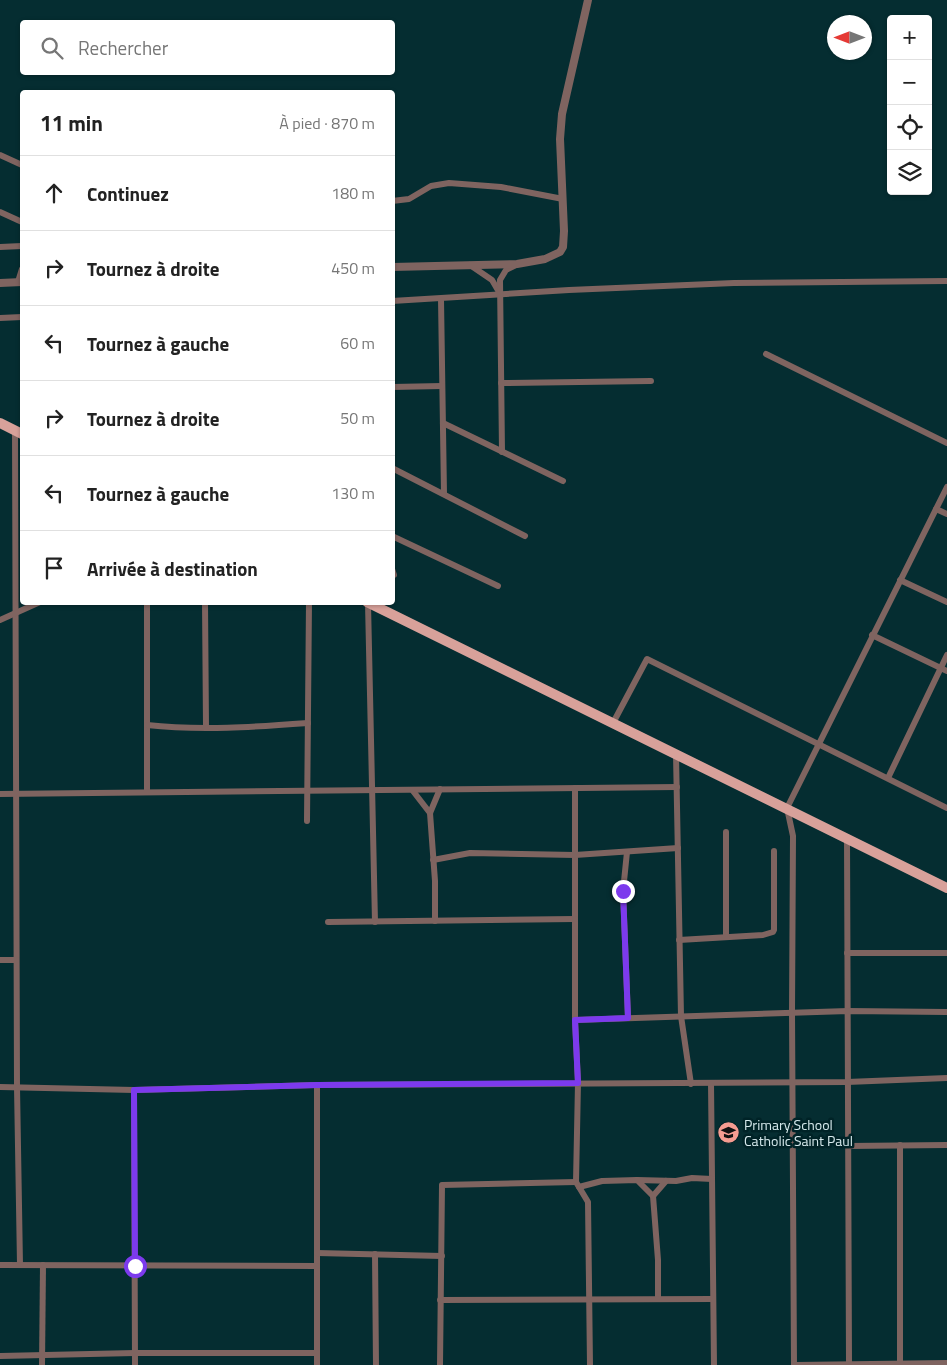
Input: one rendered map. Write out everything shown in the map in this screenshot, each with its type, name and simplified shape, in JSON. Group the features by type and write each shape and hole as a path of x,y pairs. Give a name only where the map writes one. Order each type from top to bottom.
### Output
{"main road":[{"path":"0,423 19,432"},
{"path":"372,605 947,888"}],"street":[{"path":"395,267 522,263 545,259 560,252 564,241 560,139 562,114 588,0"},
{"path":"0,155 20,164"},
{"path":"395,200 409,198 432,186 448,182 501,187 563,199"},
{"path":"0,212 20,221"},
{"path":"0,247 20,246"},
{"path":"502,452 500,280 504,272 522,263"},
{"path":"470,265 492,280 497,286 500,295"},
{"path":"395,301 569,290 734,283 947,281"},
{"path":"0,283 20,282"},
{"path":"441,299 444,494"},
{"path":"0,318 20,318"},
{"path":"766,354 947,443"},
{"path":"501,383 651,381"},
{"path":"395,387 442,386"},
{"path":"443,424 563,481"},
{"path":"19,432 15,612 16,960 20,1265"},
{"path":"395,470 525,536"},
{"path":"947,487 787,808 793,836 792,1012 795,1365 947,1363"},
{"path":"936,509 947,514"},
{"path":"395,537 498,586"},
{"path":"900,580 947,602"},
{"path":"0,620 32,605"},
{"path":"147,605 147,791"},
{"path":"205,605 206,727"},
{"path":"308,821 309,605"},
{"path":"368,605 375,922"},
{"path":"872,635 944,670"},
{"path":"888,778 944,670 947,655"},
{"path":"613,723 646,659 947,808"},
{"path":"147,725 177,728 257,727 308,723"},
{"path":"676,754 680,1016 691,1084"},
{"path":"0,794 676,786"},
{"path":"575,788 575,1020 578,1083 578,1185 588,1202 590,1365"},
{"path":"435,921 430,813 440,789"},
{"path":"413,790 430,813"},
{"path":"726,832 726,937"},
{"path":"846,837 849,1364"},
{"path":"433,860 470,853 575,856 678,848"},
{"path":"679,940 763,936 773,932 774,851"},
{"path":"628,852 623,891 628,1018"},
{"path":"328,922 575,919"},
{"path":"847,953 947,953"},
{"path":"0,960 16,960"},
{"path":"575,1020 848,1010 947,1012"},
{"path":"0,1086 134,1090 317,1085 848,1082 947,1078"},
{"path":"711,1084 714,1365"},
{"path":"317,1085 317,1365"},
{"path":"134,1090 135,1365"},
{"path":"848,1146 947,1145"},
{"path":"900,1146 900,1364"},
{"path":"440,1365 442,1185 578,1185 602,1181 712,1179"},
{"path":"637,1180 653,1196 658,1260 658,1299"},
{"path":"653,1196 666,1181"},
{"path":"317,1253 442,1256"},
{"path":"375,1254 376,1365"},
{"path":"0,1265 317,1266"},
{"path":"42,1365 43,1265"},
{"path":"440,1300 713,1299"},
{"path":"0,1356 135,1353 317,1353"}],"place":[{"name":"Primary School Catholic Saint Paul","path":"728,1133"}],"route":[{"path":"135,1266 134,1090 317,1085 578,1083 575,1020 628,1018 623,891"}]}
